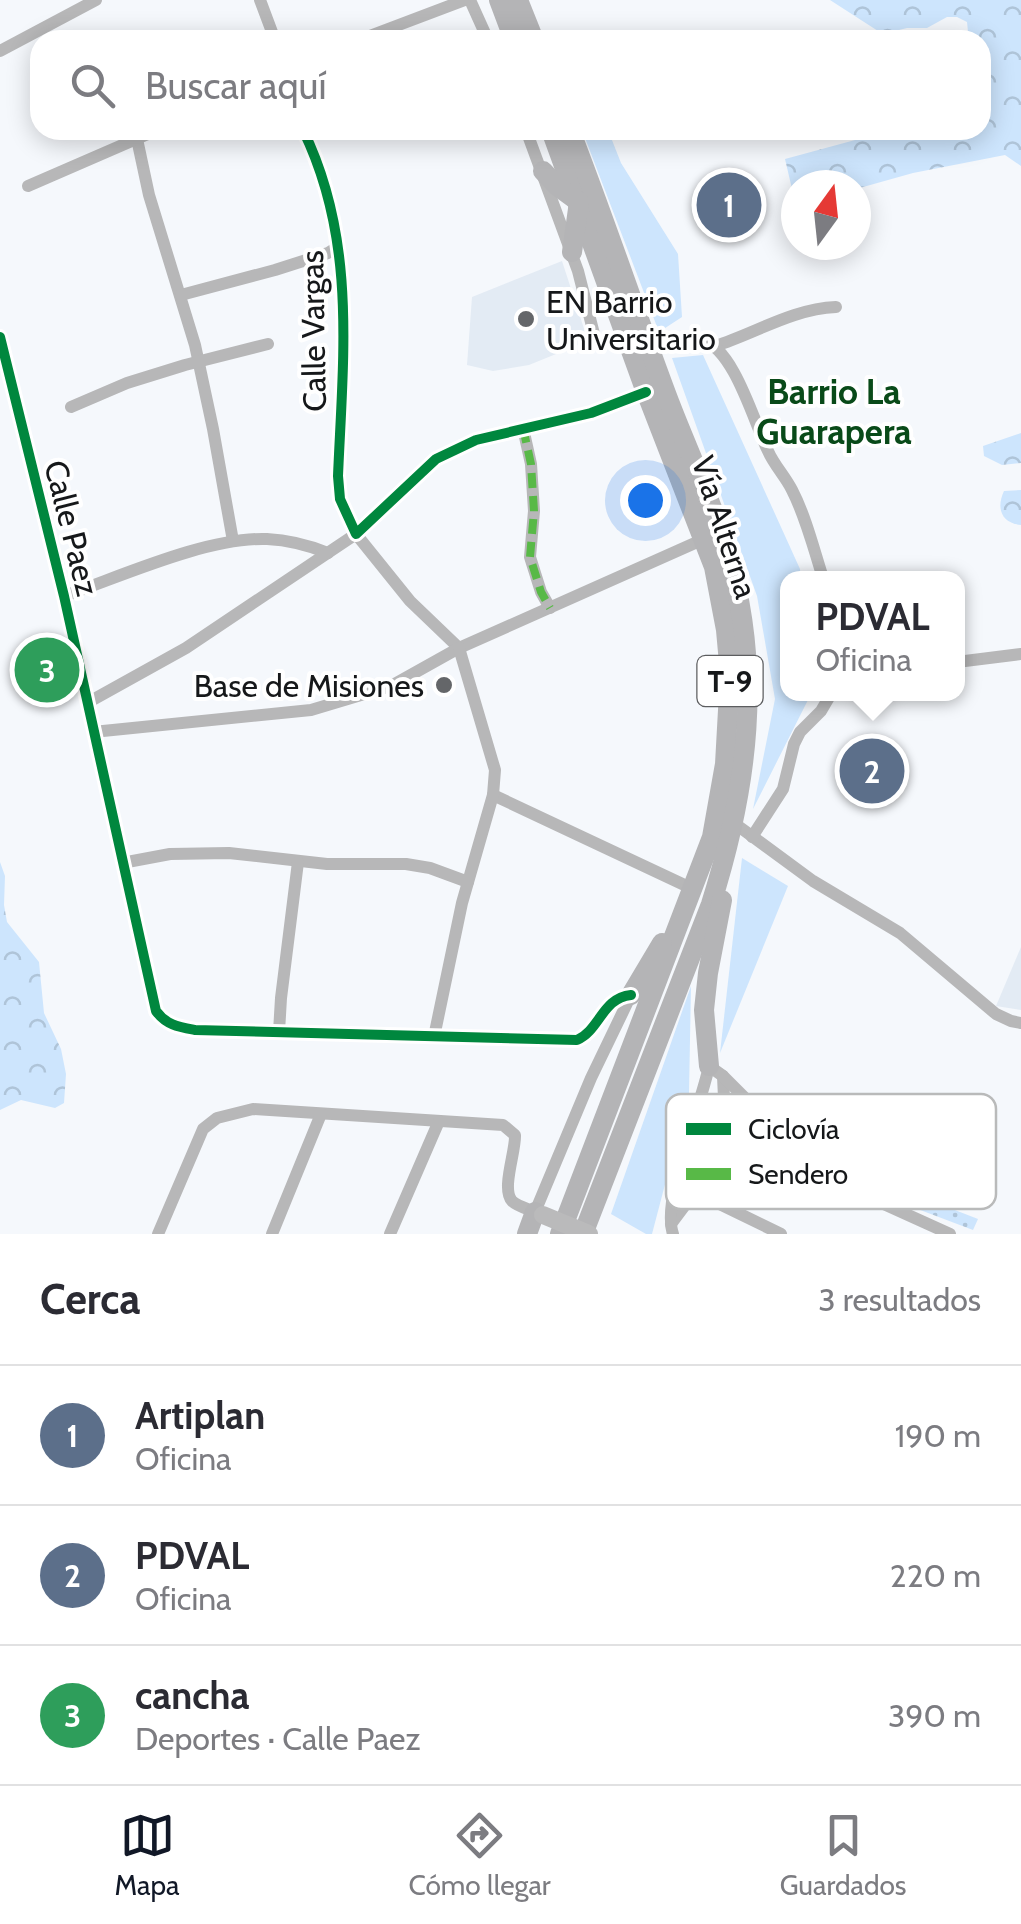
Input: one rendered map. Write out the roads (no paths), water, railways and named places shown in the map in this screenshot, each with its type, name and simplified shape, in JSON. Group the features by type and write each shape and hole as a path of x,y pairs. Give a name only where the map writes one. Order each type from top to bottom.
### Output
{"highway":[{"path":"499,0 510,30"},
{"path":"518,0 530,30"},
{"name":"Vía Alterna","path":"555,140 714,568 726,630 730,700 725,764 712,837 560,1234"},
{"name":"Vía Alterna","path":"574,140 650,351 714,512 738,595 747,660 746,758 739,831 586,1234"},
{"path":"543,170 579,202 572,252"},
{"name":"T-9","path":"716,1071 704,1010 739,831"},
{"path":"631,995 693,889"},
{"path":"527,1234 539,1213"}],"main road":[{"path":"539,1213 586,1234"}],"street":[{"path":"40,30 96,0"},
{"path":"260,0 272,30"},
{"path":"385,30 467,0 483,30"},
{"path":"0,51 30,35"},
{"path":"28,186 135,140"},
{"path":"137,140 149,195 199,362 233,541"},
{"name":"Calle Vargas","path":"307,140 340,246 340,499 356,534 410,601 458,648"},
{"path":"530,140 572,252 596,338"},
{"path":"181,295 275,270 340,246"},
{"path":"715,346 793,314 836,307"},
{"name":"Calle Paez","path":"0,336 64,596 156,1011 174,1026 195,1030 279,1032"},
{"path":"650,351 692,336 715,346 743,393 772,459 795,494 820,571"},
{"path":"70,407 127,383 268,344"},
{"path":"87,703 186,648 356,534 436,458 476,440 591,413 646,392"},
{"path":"524,428 534,511 530,557 540,592 550,608"},
{"path":"64,596 233,541 267,539 304,544 328,553"},
{"path":"93,732 312,710 391,686 458,648 704,539"},
{"path":"434,1036 462,903 493,795 494,770 458,648"},
{"path":"965,661 1021,654"},
{"path":"827,701 794,744 783,789 739,831 900,933 996,1014 1021,1023"},
{"path":"493,795 693,889"},
{"path":"122,863 170,854 212,852 298,862 406,864 468,882"},
{"path":"298,862 279,1032 577,1040 588,1034 611,1002 631,995"},
{"path":"158,1234 200,1134 212,1121 253,1110 503,1125 513,1131 516,1144 509,1198 539,1213 591,1078 631,995"},
{"path":"716,1071 723,1094"},
{"path":"716,1071 740,1094"},
{"name":"T-9","path":"703,1094 716,1071"},
{"path":"272,1234 321,1114"},
{"path":"390,1234 438,1121"},
{"path":"730,1209 781,1234"},
{"path":"895,1209 950,1234"}],"place":[{"name":"Artiplan","path":"729,205"},
{"name":"EN Barrio Universitario","path":"526,319"},
{"name":"cancha","path":"47,670"},
{"name":"Base de Misiones","path":"444,685"},
{"name":"PDVAL","path":"872,771"}],"district":[{"name":"Barrio La Guarapera","path":"834,411"}]}
